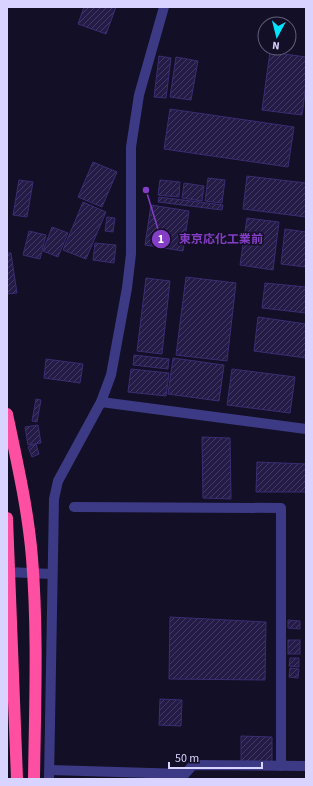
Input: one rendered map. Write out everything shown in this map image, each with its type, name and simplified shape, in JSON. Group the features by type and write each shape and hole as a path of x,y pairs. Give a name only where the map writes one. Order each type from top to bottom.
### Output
{"highway":[{"path":"7,414 26,505 32,557 34,610 34,779"},
{"path":"7,518 17,779"}],"street":[{"path":"164,7 139,95 131,147 131,254 127,288 111,375 101,402 58,481 52,518 50,774 185,774 193,765 306,766"},
{"path":"101,402 306,428"},
{"path":"74,507 281,508 281,766"},
{"path":"7,572 52,574"}],"building":[{"path":"84,7 116,7 106,34 78,24"},
{"path":"159,56 171,58 166,98 154,97"},
{"path":"269,56 306,57 306,84 302,115 262,110"},
{"path":"176,57 198,61 191,100 170,97"},
{"path":"170,109 294,127 288,167 164,149"},
{"path":"93,162 117,172 102,207 78,197"},
{"path":"247,176 306,183 306,217 243,209"},
{"path":"208,178 225,180 222,203 205,201"},
{"path":"19,180 33,182 27,217 13,215"},
{"path":"160,180 180,182 179,197 158,195"},
{"path":"184,183 204,186 202,201 182,198"},
{"path":"159,197 223,205 222,210 158,202"},
{"path":"83,202 106,212 86,259 63,250"},
{"path":"151,205 189,211 183,251 145,245"},
{"path":"107,217 115,218 113,232 105,231"},
{"path":"247,218 279,222 273,270 240,265"},
{"path":"52,227 68,233 58,257 43,251"},
{"path":"285,229 306,232 306,267 281,264"},
{"path":"29,231 46,235 40,259 23,255"},
{"path":"95,243 116,245 114,263 93,260"},
{"path":"7,253 11,253 17,293 7,294"},
{"path":"186,277 236,283 227,361 176,355"},
{"path":"146,278 170,281 162,354 137,351"},
{"path":"265,283 306,287 306,313 262,308"},
{"path":"258,317 306,324 306,358 254,351"},
{"path":"134,355 169,359 168,369 133,365"},
{"path":"173,358 224,365 219,401 168,394"},
{"path":"46,359 83,364 80,383 44,378"},
{"path":"131,369 169,373 166,396 128,392"},
{"path":"232,369 295,377 290,413 227,405"},
{"path":"36,399 41,400 37,422 32,421"},
{"path":"38,425 41,443 28,445 25,427"},
{"path":"202,437 230,438 231,499 203,498"},
{"path":"36,444 39,454 32,457 28,447"},
{"path":"257,462 306,464 306,492 256,492"},
{"path":"170,617 266,622 265,680 169,679"},
{"path":"288,620 300,621 300,629 288,628"},
{"path":"288,640 300,640 300,654 288,654"},
{"path":"290,658 299,658 299,667 289,666"},
{"path":"290,668 299,669 298,678 289,677"},
{"path":"160,699 182,700 181,726 159,725"},
{"path":"241,736 272,737 272,762 241,762"}],"place":[{"name":"東京応化工業前","path":"146,190"}]}
